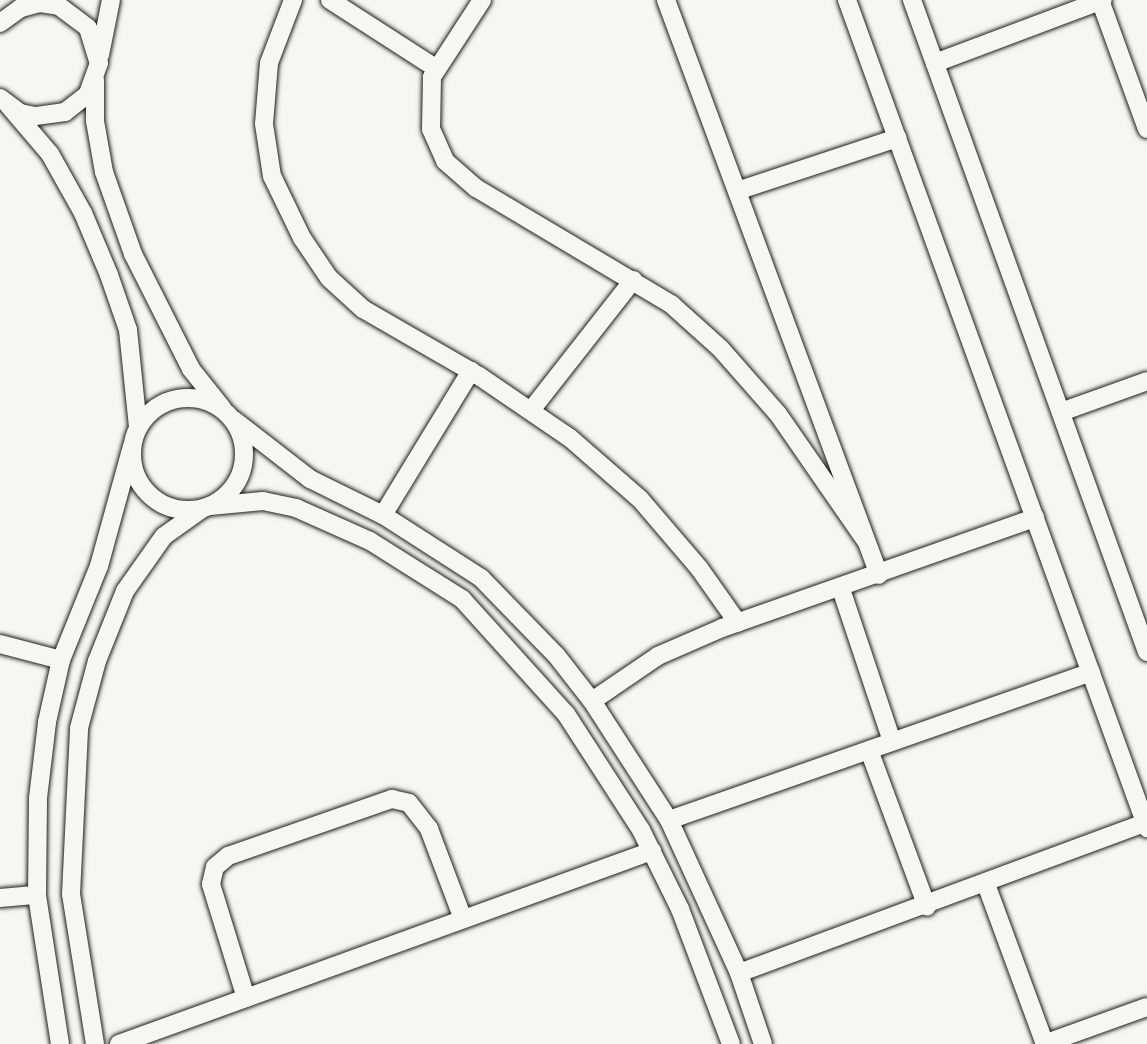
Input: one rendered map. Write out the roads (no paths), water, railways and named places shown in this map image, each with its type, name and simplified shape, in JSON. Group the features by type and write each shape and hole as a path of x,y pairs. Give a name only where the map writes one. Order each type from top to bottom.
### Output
{"street":[{"path":"95,1044 71,894 79,728 97,661 124,591 164,536 226,495 243,468 242,435 179,349 133,254 104,172 94,121 97,71 111,0"},
{"path":"292,0 269,63 264,124 272,176 302,238 329,278 363,309 532,409 640,499 699,568 738,623"},
{"path":"330,0 437,69"},
{"path":"482,0 437,69 428,98 431,129 445,161 476,188 672,305 720,348 778,414 866,541"},
{"path":"666,0 879,575"},
{"path":"739,973 927,907 1146,825 847,0"},
{"path":"912,0 1147,652"},
{"path":"935,63 1101,0 1147,129"},
{"path":"5,102 35,116 65,112 88,94 97,71 88,28 75,15 42,2 10,12"},
{"path":"5,102 50,154 83,213 105,264 128,330 137,384 138,427 102,555 61,660 47,722 38,798 37,896 60,1044"},
{"path":"737,191 897,138"},
{"path":"532,409 633,280"},
{"path":"383,514 471,371"},
{"path":"1061,412 1147,381"},
{"path":"138,427 166,401 205,399 228,414 310,479 383,514 481,578 556,655 592,701 669,820 739,973 763,1044"},
{"path":"132,446 139,481 150,495 166,506 206,507 263,501 296,508 370,541 462,599 566,714 652,851 702,961 731,1044"},
{"path":"592,701 658,657 738,623 841,589 1035,518"},
{"path":"841,589 892,741"},
{"path":"0,644 61,660"},
{"path":"669,820 1091,672"},
{"path":"869,750 927,907"},
{"path":"246,998 211,884 215,867 228,855 392,799 409,803 429,829 463,919"},
{"path":"119,1044 652,851"},
{"path":"986,884 1044,1044 1147,1007"},
{"path":"0,898 37,896"}]}
